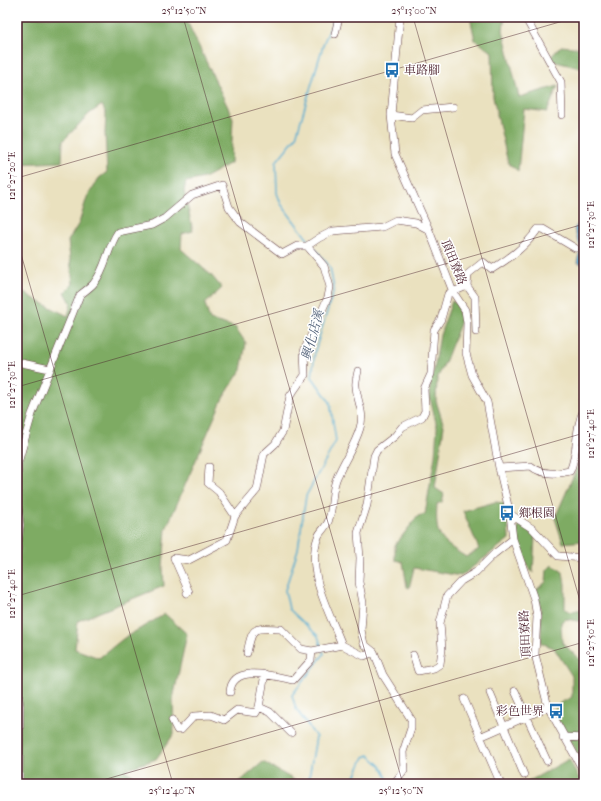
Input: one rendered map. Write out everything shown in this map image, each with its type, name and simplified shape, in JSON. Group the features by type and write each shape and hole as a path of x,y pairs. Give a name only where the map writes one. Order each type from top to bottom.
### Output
{"street":[{"path":"335,34 339,17"},
{"name":"頂田寮路","path":"400,17 391,116 395,154 429,230 453,292 465,310 467,323 466,353 472,375 487,402 499,468 510,514 513,539 534,599 537,617 535,654 548,708 584,772"},
{"path":"525,17 561,82 562,115"},
{"path":"391,116 412,118 422,110 453,107"},
{"path":"17,552 20,524 17,497 18,463 32,414 80,295 95,282 106,258 110,243 118,232 152,225 165,218 192,195 222,185 229,206 240,222 282,254 297,246 307,246 333,231 382,227 396,220 416,223 429,230"},
{"path":"476,332 475,298 467,286 468,274 483,262 492,269 514,256 538,230 543,229 575,248"},
{"path":"187,593 174,558 189,560 227,540 234,516 256,490 264,454 276,444 283,431 290,396 305,375 304,351 328,297 330,287 324,266 307,246"},
{"path":"396,784 404,770 403,752 411,728 410,719 383,675 374,652 364,644 361,630 363,603 359,582 360,558 358,533 367,505 374,456 377,450 395,436 402,427 422,417 426,411 424,389 431,374 434,330 441,319 448,294 467,286"},
{"path":"17,362 50,369"},
{"path":"342,645 324,601 314,562 318,537 329,521 332,492 338,475 349,455 360,428 363,414 355,386 358,371"},
{"path":"499,468 531,466 536,471 560,473 570,471 575,460 580,417 584,410"},
{"path":"209,467 208,483 219,492 234,516"},
{"path":"510,514 533,529 558,556 584,558"},
{"path":"414,656 418,671 434,668 440,664 442,649 440,623 447,596 461,581 476,572 494,554 513,539"},
{"path":"247,653 251,634 254,630 260,628 281,629 301,649 312,651 342,645 364,656 374,652"},
{"path":"230,692 230,684 234,678 241,675 265,674 293,680 311,660 312,651"},
{"path":"172,720 177,730 181,730 194,716 211,715 224,720 236,710 256,713 259,707 265,674"},
{"path":"17,683 20,706 19,784"},
{"path":"515,691 547,761"},
{"path":"490,693 524,775"},
{"path":"464,699 500,782"},
{"path":"259,707 270,712 291,733"},
{"path":"480,737 548,708"},
{"path":"563,737 584,738"}],"green space":[{"path":"17,17 185,17 233,118 231,163 204,178 186,182 184,191 193,231 182,234 181,249 211,275 222,288 205,304 210,320 235,327 246,343 241,370 222,400 166,529 163,567 164,586 78,621 75,649 99,658 124,638 165,614 187,634 173,699 174,734 156,759 124,770 149,784 17,784 17,288 38,301 68,316 71,303 65,292 73,284 68,241 79,223 87,197 99,178 107,172 105,133 106,114 102,105 89,114 63,141 62,162 17,164"},
{"path":"470,17 505,17 503,30 519,97 558,86 547,112 524,109 518,171 508,163 493,97 492,52 475,40"},
{"path":"561,46 584,48 584,69 548,60"},
{"path":"452,301 457,304 461,321 437,379 436,401 444,426 435,488 444,494 442,502 437,504 438,531 444,541 466,557 479,549 463,511 495,502 504,503 508,518 509,539 461,576 414,568 409,588 407,587 403,562 395,560 395,545 418,516 425,514 435,456 437,427 430,398 430,383 434,370 440,335"},
{"path":"584,446 584,541 563,543 555,518 581,458"},
{"path":"519,524 535,536 533,573 526,563 518,543 517,530"},
{"path":"552,565 563,572 565,584 565,609 570,612 584,610 584,622 566,619 561,622 562,642 578,658 584,660 584,764 564,733 554,710 560,703 572,697 572,676 554,648 541,643 541,611 536,590 546,582 547,570"},
{"path":"569,759 582,784 524,784"},
{"path":"263,762 301,784 237,784"}],"water":[{"path":"578,224 584,227 584,265 577,262 581,248 574,229"}],"waterway":[{"name":"興化店溪","path":"309,241 281,204 277,193 276,162 296,137 324,42 335,17"},
{"name":"興化店溪","path":"312,245 330,267 334,289 315,351 312,377 330,402 336,441 306,496 298,549 285,590 289,609 318,636 321,646"},
{"name":"興化店溪","path":"310,784 309,778 316,737 296,709 292,695 324,654 323,651"},
{"name":"興化店溪","path":"346,784 354,779 364,757 369,755 381,766 390,784"}],"place":[{"name":"車路腳","path":"392,70"},
{"name":"鄉根園","path":"507,513"},
{"name":"彩色世界","path":"556,711"}]}
